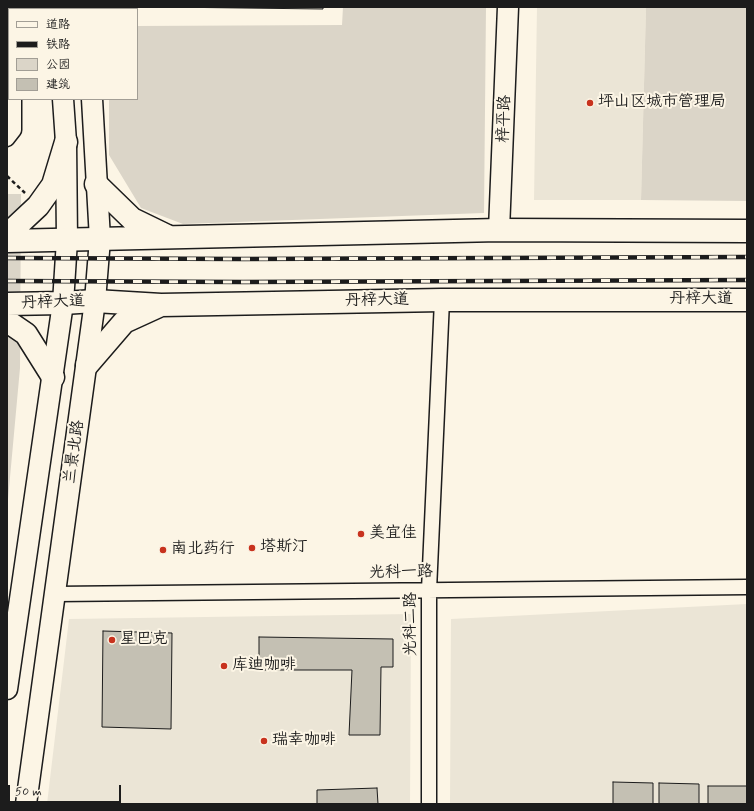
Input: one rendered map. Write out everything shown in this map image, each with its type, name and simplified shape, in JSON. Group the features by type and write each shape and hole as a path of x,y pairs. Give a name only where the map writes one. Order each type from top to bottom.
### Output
{"main road":[{"name":"梓平路","path":"500,230 508,7"},
{"name":"兰景北路","path":"7,689 63,303 67,240 66,142 63,100"},
{"path":"65,120 92,108"},
{"name":"兰景北路","path":"26,804 95,301 100,239 92,108"},
{"path":"7,235 38,206 53,185 66,142"},
{"path":"96,184 132,219 170,238"},
{"path":"7,241 500,230 747,231"},
{"name":"丹梓大道","path":"7,304 95,301 161,305 442,300 747,300"},
{"path":"87,364 124,322 161,305"},
{"path":"7,321 26,334 53,377"}],"street":[{"path":"7,139 14,130 14,100"},
{"name":"光科二路","path":"429,804 429,590 442,300"},
{"name":"光科一路","path":"56,594 747,587"}],"path":[{"path":"7,176 38,206"}],"shaded area":[{"name":"坪山区城市管理局","path":"537,7 646,7 641,200 534,200"},
{"path":"747,604 747,804 450,804 451,619"},
{"path":"411,614 410,804 47,804 69,619"}],"green space":[{"path":"343,7 486,7 484,213 183,224 141,208 109,155 109,100 138,100 138,26 342,25"},
{"path":"646,7 747,7 747,201 641,200"},
{"path":"7,194 21,194 20,368 7,510"}],"building":[{"path":"163,7 323,7 323,9"},
{"path":"103,631 172,633 171,729 102,727"},
{"path":"259,637 393,639 393,667 381,667 380,735 349,735 352,670 259,670"},
{"path":"613,782 653,783 653,804 613,804"},
{"path":"659,783 699,784 699,804 659,804"},
{"path":"708,786 747,786 747,804 708,804"},
{"path":"377,788 378,804 317,804 317,790"}],"railway":[{"path":"7,258 243,259 747,257"},
{"path":"7,281 243,282 747,280"}],"place":[{"name":"坪山区城市管理局","path":"590,103"},
{"name":"美宜佳","path":"361,534"},
{"name":"塔斯汀","path":"252,548"},
{"name":"南北药行","path":"163,550"},
{"name":"星巴克","path":"112,640"},
{"name":"库迪咖啡","path":"224,666"},
{"name":"瑞幸咖啡","path":"264,741"}]}
